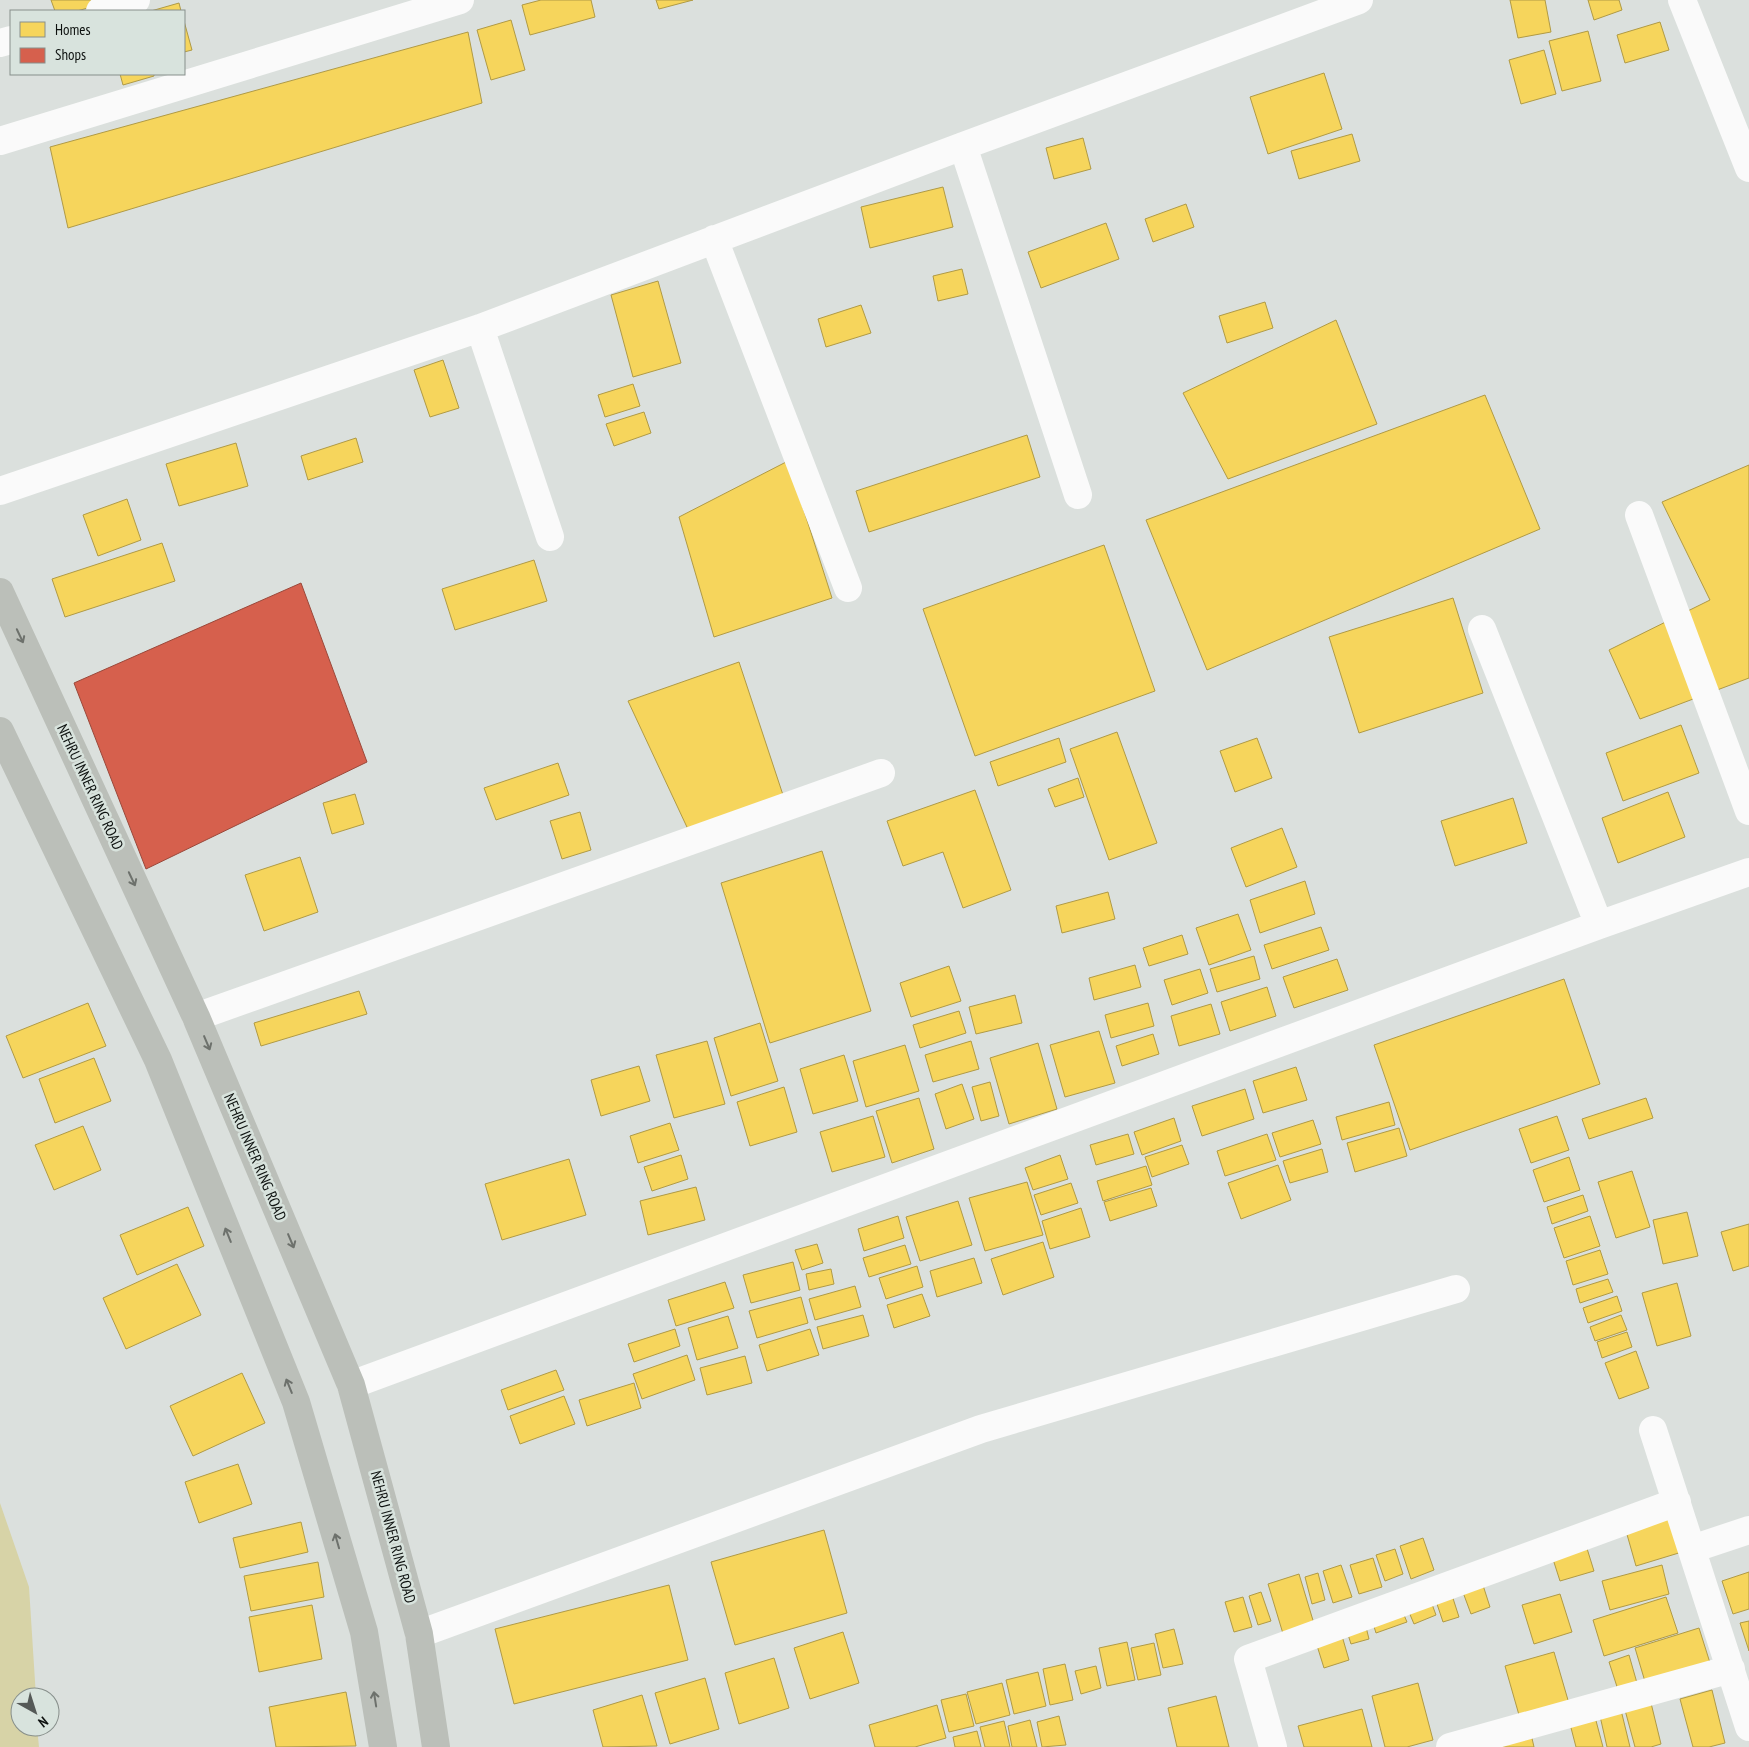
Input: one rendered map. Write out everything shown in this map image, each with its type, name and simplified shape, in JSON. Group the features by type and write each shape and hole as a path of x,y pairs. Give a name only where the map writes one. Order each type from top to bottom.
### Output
{"main road":[{"name":"NEHRU INNER RING ROAD","path":"0,592 196,1017 351,1385 419,1634 436,1747"},
{"path":"0,731 158,1060 296,1402 364,1632 383,1747"}],"street":[{"path":"103,10 136,0"},
{"path":"0,141 460,0"},
{"path":"0,491 480,328 963,146 1359,0"},
{"path":"1682,0 1749,168"},
{"path":"963,146 1078,495"},
{"path":"714,239 848,588"},
{"path":"480,328 550,537"},
{"path":"1639,515 1749,811"},
{"path":"1482,628 1599,925"},
{"path":"196,1017 881,773"},
{"path":"351,1385 1599,925 1749,872"},
{"path":"419,1634 981,1429 1456,1289"},
{"path":"1653,1430 1749,1727"},
{"path":"1273,1747 1248,1659 1676,1502"},
{"path":"1692,1549 1749,1530"},
{"path":"1450,1747 1731,1670"}],"shaded area":[{"path":"0,1503 29,1587 35,1687 10,1687 10,1737 38,1737 39,1747 0,1747"}],"building: Homes":[{"path":"51,0 101,0 102,4 81,10 55,10"},
{"path":"541,0 591,0 595,17 530,35 522,5"},
{"path":"656,0 693,0 659,9"},
{"path":"1510,0 1545,0 1551,32 1518,38"},
{"path":"1588,0 1619,0 1622,10 1594,20"},
{"path":"179,3 181,10 154,10"},
{"path":"511,20 525,70 491,80 477,30"},
{"path":"1660,22 1669,50 1625,63 1617,35"},
{"path":"185,25 192,50 185,52"},
{"path":"1588,31 1601,81 1562,91 1549,41"},
{"path":"468,32 482,103 68,228 50,147"},
{"path":"1544,50 1556,94 1521,104 1509,60"},
{"path":"1324,73 1342,129 1268,154 1250,97"},
{"path":"120,75 154,75 154,76 123,85"},
{"path":"1352,134 1360,161 1299,179 1291,151"},
{"path":"1083,138 1091,169 1054,179 1046,148"},
{"path":"943,187 953,227 870,248 861,207"},
{"path":"1186,204 1194,227 1153,242 1145,219"},
{"path":"1106,223 1119,259 1041,288 1028,252"},
{"path":"962,269 968,294 938,301 933,276"},
{"path":"658,281 681,363 633,377 611,295"},
{"path":"1265,302 1273,328 1227,343 1219,316"},
{"path":"861,305 871,333 826,347 818,319"},
{"path":"1336,320 1377,424 1228,479 1183,393"},
{"path":"443,360 459,408 430,417 414,370"},
{"path":"633,384 640,406 605,417 598,395"},
{"path":"1485,395 1540,529 1207,670 1146,520"},
{"path":"644,412 651,433 614,446 606,424"},
{"path":"1027,435 1040,477 869,532 856,491"},
{"path":"356,438 363,462 308,480 301,456"},
{"path":"236,443 248,486 179,506 166,464"},
{"path":"788,461 832,598 714,637 679,517"},
{"path":"1749,465 1749,678 1640,719 1609,650 1710,600 1662,502"},
{"path":"127,499 141,540 98,556 83,515"},
{"path":"162,543 175,581 65,617 52,579"},
{"path":"1104,545 1155,691 975,756 923,609"},
{"path":"534,560 547,601 455,630 442,589"},
{"path":"1453,598 1483,693 1359,733 1329,637"},
{"path":"739,662 784,798 693,840 628,701"},
{"path":"1681,725 1699,773 1623,801 1606,753"},
{"path":"1117,732 1157,843 1109,860 1070,749"},
{"path":"1059,738 1066,762 998,786 990,762"},
{"path":"1257,738 1272,778 1235,792 1220,751"},
{"path":"558,763 569,795 496,820 484,788"},
{"path":"1078,778 1084,797 1055,807 1048,789"},
{"path":"975,790 1011,890 963,908 943,852 903,866 887,821"},
{"path":"1668,792 1685,837 1618,863 1602,818"},
{"path":"355,794 364,824 332,834 323,803"},
{"path":"1513,798 1527,843 1455,866 1441,821"},
{"path":"580,812 591,850 562,859 550,821"},
{"path":"1282,828 1297,867 1246,887 1231,848"},
{"path":"822,851 871,1011 770,1043 721,883"},
{"path":"300,857 318,912 264,931 245,875"},
{"path":"1305,881 1315,914 1260,933 1250,900"},
{"path":"1108,892 1115,919 1062,933 1056,906"},
{"path":"1238,914 1251,950 1209,965 1196,928"},
{"path":"1321,927 1329,950 1272,969 1264,945"},
{"path":"1182,935 1188,954 1149,966 1143,948"},
{"path":"1254,956 1260,979 1217,992 1210,969"},
{"path":"1337,959 1348,990 1294,1008 1283,977"},
{"path":"1135,965 1141,987 1094,1000 1089,978"},
{"path":"949,966 961,1001 911,1017 900,983"},
{"path":"1200,969 1208,993 1172,1005 1164,980"},
{"path":"1564,979 1600,1084 1410,1150 1374,1045"},
{"path":"1267,987 1276,1016 1230,1031 1221,1002"},
{"path":"359,991 367,1014 261,1046 254,1023"},
{"path":"1015,995 1022,1023 976,1034 969,1007"},
{"path":"88,1003 106,1046 23,1078 6,1036"},
{"path":"1148,1003 1154,1026 1111,1038 1105,1015"},
{"path":"1211,1004 1220,1034 1179,1046 1171,1016"},
{"path":"959,1011 966,1033 920,1048 913,1025"},
{"path":"760,1023 778,1081 731,1096 714,1038"},
{"path":"1099,1031 1115,1083 1065,1097 1050,1045"},
{"path":"1153,1034 1159,1054 1122,1066 1116,1046"},
{"path":"707,1041 725,1104 674,1118 656,1055"},
{"path":"971,1041 979,1069 933,1082 925,1055"},
{"path":"1038,1043 1057,1109 1009,1124 990,1058"},
{"path":"905,1045 919,1091 866,1107 853,1061"},
{"path":"844,1055 858,1101 813,1114 800,1069"},
{"path":"94,1058 111,1101 55,1123 39,1079"},
{"path":"639,1066 650,1101 601,1116 591,1080"},
{"path":"1296,1067 1307,1100 1263,1113 1253,1081"},
{"path":"990,1082 999,1116 981,1121 972,1087"},
{"path":"962,1084 974,1119 946,1129 935,1094"},
{"path":"784,1087 797,1132 750,1146 737,1102"},
{"path":"1245,1089 1254,1119 1202,1136 1192,1106"},
{"path":"919,1098 934,1149 892,1163 876,1111"},
{"path":"1646,1098 1653,1118 1589,1139 1582,1119"},
{"path":"1389,1102 1395,1125 1342,1140 1336,1117"},
{"path":"873,1116 885,1157 832,1172 820,1132"},
{"path":"1557,1116 1569,1150 1531,1163 1519,1129"},
{"path":"1174,1118 1181,1141 1142,1155 1134,1132"},
{"path":"1313,1120 1321,1144 1280,1157 1272,1133"},
{"path":"670,1123 679,1150 638,1163 630,1136"},
{"path":"83,1126 101,1170 54,1190 35,1145"},
{"path":"1399,1128 1407,1156 1355,1172 1347,1143"},
{"path":"1128,1134 1134,1154 1096,1165 1090,1145"},
{"path":"1267,1134 1276,1160 1225,1176 1217,1151"},
{"path":"1182,1145 1189,1164 1152,1177 1145,1157"},
{"path":"1322,1149 1328,1172 1290,1183 1283,1161"},
{"path":"681,1155 688,1179 652,1191 644,1167"},
{"path":"1060,1155 1068,1179 1033,1190 1025,1168"},
{"path":"1569,1157 1580,1190 1544,1202 1533,1170"},
{"path":"569,1159 586,1215 502,1240 485,1184"},
{"path":"1278,1165 1291,1200 1241,1219 1228,1183"},
{"path":"1146,1166 1152,1185 1103,1201 1097,1181"},
{"path":"1632,1171 1650,1227 1616,1238 1598,1182"},
{"path":"1027,1182 1043,1235 985,1251 969,1198"},
{"path":"1071,1183 1078,1203 1041,1215 1034,1195"},
{"path":"696,1187 705,1220 648,1235 640,1201"},
{"path":"1151,1188 1157,1206 1110,1221 1104,1202"},
{"path":"1583,1195 1588,1211 1552,1224 1547,1207"},
{"path":"958,1201 972,1245 920,1261 906,1217"},
{"path":"188,1207 204,1246 137,1275 120,1235"},
{"path":"1081,1208 1090,1237 1050,1249 1042,1221"},
{"path":"1687,1212 1698,1256 1663,1264 1653,1220"},
{"path":"898,1216 904,1238 864,1251 858,1229"},
{"path":"1590,1216 1600,1246 1564,1258 1554,1228"},
{"path":"1749,1224 1749,1266 1733,1271 1721,1232"},
{"path":"1043,1242 1054,1277 1003,1295 991,1259"},
{"path":"817,1244 823,1263 802,1270 795,1250"},
{"path":"905,1245 911,1264 869,1277 863,1258"},
{"path":"1600,1250 1608,1274 1573,1285 1566,1261"},
{"path":"974,1258 982,1283 937,1297 930,1271"},
{"path":"793,1262 800,1290 751,1303 743,1275"},
{"path":"177,1264 201,1315 126,1349 103,1298"},
{"path":"917,1266 923,1287 886,1299 879,1278"},
{"path":"831,1269 834,1284 809,1290 806,1274"},
{"path":"1608,1279 1613,1292 1580,1303 1576,1289"},
{"path":"725,1282 734,1308 676,1326 668,1300"},
{"path":"1677,1283 1691,1336 1657,1346 1642,1293"},
{"path":"855,1286 861,1307 815,1320 809,1299"},
{"path":"922,1294 930,1316 894,1328 887,1305"},
{"path":"1617,1296 1622,1311 1588,1323 1583,1308"},
{"path":"801,1297 808,1323 757,1338 749,1311"},
{"path":"863,1315 869,1336 823,1349 817,1327"},
{"path":"1621,1315 1627,1330 1595,1341 1590,1327"},
{"path":"728,1316 738,1348 697,1360 688,1328"},
{"path":"675,1329 680,1346 634,1362 628,1344"},
{"path":"810,1329 819,1355 767,1371 759,1345"},
{"path":"1627,1332 1632,1347 1602,1358 1597,1342"},
{"path":"1636,1351 1649,1388 1619,1399 1605,1363"},
{"path":"687,1355 695,1380 642,1399 633,1374"},
{"path":"745,1356 752,1383 707,1395 700,1368"},
{"path":"556,1370 564,1390 508,1410 501,1390"},
{"path":"242,1373 265,1423 193,1456 170,1406"},
{"path":"634,1383 641,1408 587,1426 579,1400"},
{"path":"564,1396 575,1424 520,1444 510,1416"},
{"path":"238,1464 252,1504 199,1523 185,1482"},
{"path":"1673,1517 1682,1552 1636,1566 1626,1531"},
{"path":"301,1522 308,1552 240,1568 233,1538"},
{"path":"824,1530 847,1613 735,1645 711,1562"},
{"path":"1423,1538 1434,1570 1411,1579 1400,1546"},
{"path":"1585,1542 1594,1571 1560,1581 1551,1553"},
{"path":"1395,1549 1403,1574 1385,1581 1376,1555"},
{"path":"1373,1558 1382,1587 1359,1594 1350,1565"},
{"path":"318,1562 324,1597 251,1611 244,1576"},
{"path":"1341,1565 1352,1597 1333,1603 1323,1571"},
{"path":"1662,1565 1669,1594 1610,1610 1602,1581"},
{"path":"1749,1572 1749,1609 1733,1614 1722,1581"},
{"path":"1318,1573 1325,1600 1312,1604 1305,1577"},
{"path":"1299,1574 1315,1627 1284,1637 1268,1584"},
{"path":"1481,1579 1490,1607 1471,1614 1461,1587"},
{"path":"669,1585 688,1660 514,1704 495,1629"},
{"path":"1450,1589 1459,1617 1443,1622 1434,1595"},
{"path":"1261,1592 1271,1621 1258,1625 1249,1596"},
{"path":"1560,1594 1572,1632 1534,1644 1522,1605"},
{"path":"1429,1596 1436,1615 1414,1624 1406,1605"},
{"path":"1243,1597 1252,1627 1234,1632 1225,1602"},
{"path":"1666,1597 1678,1633 1604,1656 1593,1620"},
{"path":"312,1605 322,1659 259,1672 249,1617"},
{"path":"1401,1608 1407,1622 1376,1633 1372,1620"},
{"path":"1364,1619 1369,1639 1351,1644 1345,1625"},
{"path":"1749,1621 1749,1651 1740,1623"},
{"path":"1699,1628 1711,1666 1646,1685 1635,1648"},
{"path":"1174,1629 1183,1664 1163,1668 1155,1634"},
{"path":"1340,1629 1349,1660 1324,1668 1314,1636"},
{"path":"843,1632 859,1683 810,1699 794,1648"},
{"path":"1127,1642 1135,1680 1107,1686 1099,1648"},
{"path":"1154,1643 1161,1675 1138,1680 1131,1648"},
{"path":"1554,1652 1570,1707 1521,1722 1505,1666"},
{"path":"1629,1655 1639,1690 1620,1696 1609,1662"},
{"path":"774,1658 789,1708 739,1724 725,1673"},
{"path":"1065,1664 1073,1700 1050,1705 1043,1669"},
{"path":"1096,1666 1101,1688 1081,1694 1075,1671"},
{"path":"1038,1672 1046,1706 1014,1714 1006,1680"},
{"path":"705,1678 719,1729 670,1744 655,1693"},
{"path":"1002,1683 1010,1715 976,1724 967,1692"},
{"path":"1418,1683 1433,1740 1407,1747 1385,1747 1372,1696"},
{"path":"1712,1690 1725,1743 1709,1747 1693,1747 1680,1699"},
{"path":"346,1692 356,1746 276,1747 269,1707"},
{"path":"966,1694 974,1726 949,1732 941,1700"},
{"path":"642,1695 657,1746 603,1747 593,1710"},
{"path":"1216,1696 1229,1747 1177,1747 1168,1708"},
{"path":"1651,1703 1661,1744 1651,1747 1635,1747 1625,1710"},
{"path":"937,1705 946,1738 915,1747 875,1747 869,1725"},
{"path":"1362,1709 1372,1747 1304,1747 1298,1726"},
{"path":"1621,1710 1630,1747 1607,1747 1600,1716"},
{"path":"1059,1716 1066,1745 1042,1747 1037,1722"},
{"path":"1595,1717 1603,1747 1576,1747 1570,1724"},
{"path":"1030,1720 1037,1747 1012,1747 1008,1726"},
{"path":"1004,1721 1010,1747 985,1747 980,1727"},
{"path":"977,1731 981,1747 955,1747 953,1737"},
{"path":"1531,1734 1534,1747 1486,1747"}],"building: Shops":[{"path":"301,583 367,762 146,869 74,683"}]}
